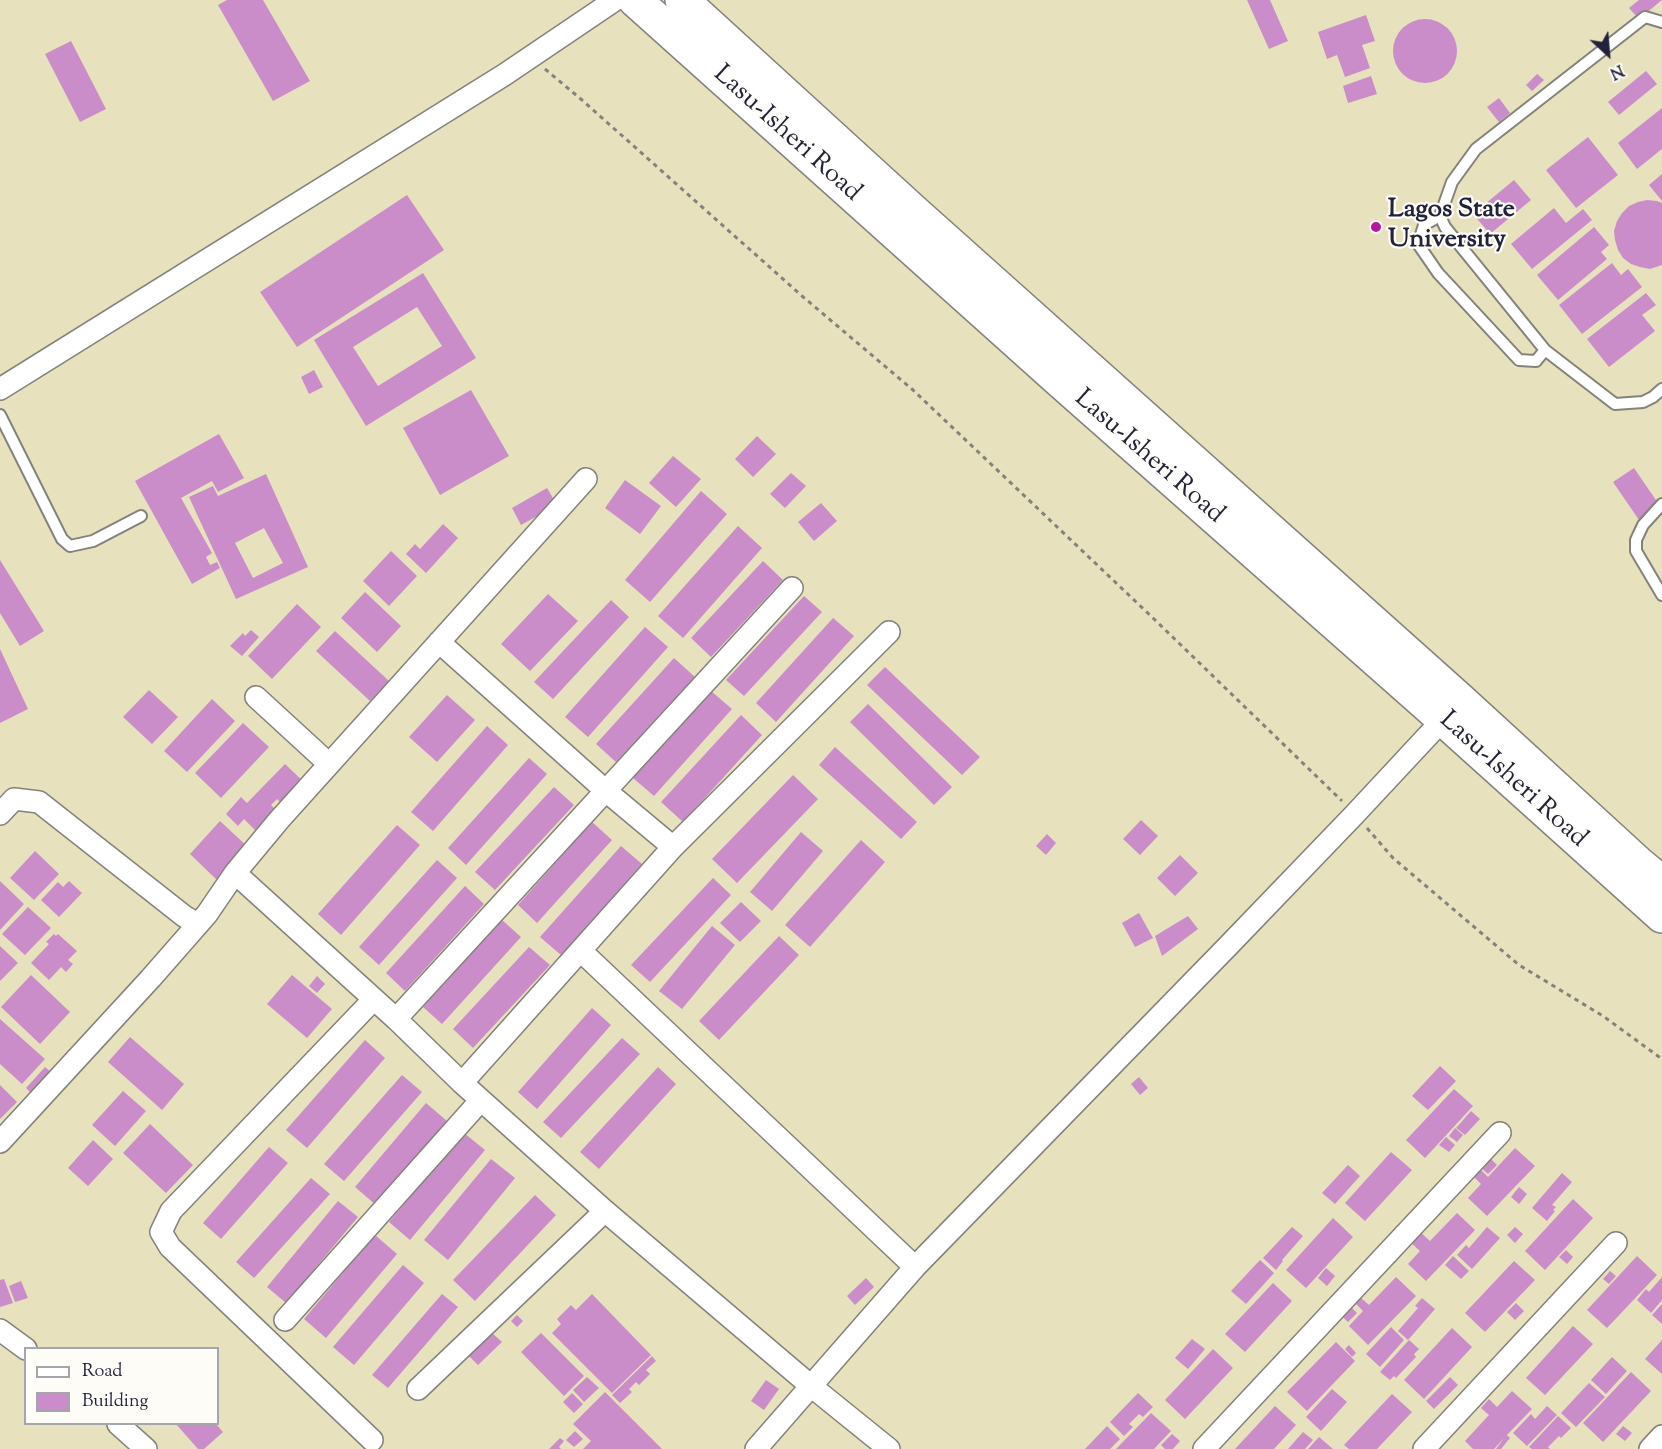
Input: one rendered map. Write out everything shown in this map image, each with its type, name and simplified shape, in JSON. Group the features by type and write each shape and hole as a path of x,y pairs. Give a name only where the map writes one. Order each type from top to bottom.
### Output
{"main road":[{"name":"Lasu-Isheri Road","path":"635,0 1059,380 1451,709 1654,871"},
{"name":"Lasu-Isheri Road","path":"682,0 1451,709 1662,916"}],"street":[{"path":"0,389 530,57 615,0"},
{"path":"0,1142 207,914 235,873 328,764 586,479"},
{"path":"396,1019 792,588"},
{"path":"462,1083 674,847 889,632"},
{"path":"439,642 606,791 674,847"},
{"path":"256,697 328,764"},
{"path":"756,1449 915,1267 1355,814 1451,709"},
{"path":"0,814 14,799 39,802 197,924"},
{"path":"235,873 396,1019 462,1083 605,1210 889,1449"},
{"path":"581,951 915,1267"},
{"path":"372,1440 170,1247 161,1232 171,1211 374,999"},
{"path":"285,1320 482,1100"},
{"path":"1204,1449 1500,1133"},
{"path":"418,1389 605,1210"},
{"path":"1424,1449 1616,1243"},
{"path":"0,1330 25,1347"},
{"path":"119,1425 146,1449"},
{"path":"1650,1449 1662,1436"}],"lane":[{"path":"1662,22 1645,17 1476,149 1452,182 1440,216 1444,227 1545,350 1615,404 1643,402 1662,389"},
{"path":"1440,216 1424,225 1418,244 1438,273 1519,360 1536,361 1545,350"},
{"path":"0,416 62,539 70,546 93,542 141,516"},
{"path":"1662,504 1643,525 1636,540 1636,551 1662,595"}],"path":[{"path":"530,57 582,100 802,296 913,390 1355,814 1393,858 1519,965 1603,1016 1662,1059"}],"building":[{"path":"227,0 263,0 310,81 273,101 218,5"},
{"path":"1247,0 1270,0 1288,41 1269,49"},
{"path":"1639,0 1662,0 1639,19 1629,8"},
{"path":"1366,15 1375,41 1362,45 1370,68 1345,77 1337,55 1327,59 1318,32"},
{"path":"1425,19 1443,25 1451,33 1457,51 1451,69 1443,77 1425,83 1407,77 1399,69 1393,51 1399,33 1407,25"},
{"path":"71,41 106,109 80,122 45,54"},
{"path":"1646,71 1657,84 1619,115 1608,102"},
{"path":"1537,74 1544,80 1532,91 1526,85"},
{"path":"1371,76 1377,94 1348,103 1343,86"},
{"path":"1499,98 1510,113 1499,122 1487,107"},
{"path":"1662,108 1662,149 1637,169 1618,143"},
{"path":"1588,137 1618,175 1576,208 1546,170"},
{"path":"1662,174 1662,201 1649,185"},
{"path":"1514,180 1531,200 1490,234 1473,214"},
{"path":"407,195 444,250 297,347 260,292"},
{"path":"1647,200 1662,203 1662,265 1650,269 1631,264 1623,258 1618,250 1614,231 1617,221 1629,206"},
{"path":"1554,208 1566,223 1583,209 1592,220 1532,269 1511,244"},
{"path":"1594,227 1609,245 1601,252 1607,259 1558,300 1537,275"},
{"path":"1612,263 1621,275 1628,269 1642,287 1582,334 1559,305"},
{"path":"423,273 476,358 366,426 314,340","holes":["417,307 442,346 378,386 353,347"]},
{"path":"1646,293 1656,305 1642,315 1655,331 1609,367 1587,339"},
{"path":"314,370 323,387 309,394 301,377"},
{"path":"471,390 509,456 440,495 403,428"},
{"path":"219,434 244,478 218,492 212,481 181,498 212,553 206,557 210,565 217,562 220,568 192,584 135,481"},
{"path":"757,436 776,454 753,477 735,459"},
{"path":"673,456 701,479 676,507 649,483"},
{"path":"1634,468 1660,506 1639,520 1613,482"},
{"path":"791,473 806,486 785,508 770,494"},
{"path":"266,474 308,567 236,599 189,497 213,486 218,496","holes":["264,528 283,563 253,578 235,543"]},
{"path":"625,480 661,506 640,534 605,508"},
{"path":"547,488 557,505 521,525 512,508"},
{"path":"701,491 727,514 650,602 625,580"},
{"path":"821,503 837,521 814,541 798,522"},
{"path":"443,524 458,538 426,573 406,554 415,544 420,549"},
{"path":"738,526 762,548 683,638 658,616"},
{"path":"391,551 417,576 389,606 363,581"},
{"path":"0,560 44,631 20,646 0,613"},
{"path":"763,561 783,580 711,657 691,638"},
{"path":"365,592 401,626 377,652 341,618"},
{"path":"548,594 578,621 530,671 501,644"},
{"path":"804,596 822,612 744,696 726,680"},
{"path":"611,600 629,617 553,699 534,682"},
{"path":"297,604 321,627 272,679 248,656"},
{"path":"833,618 854,636 776,722 756,703"},
{"path":"645,627 668,647 588,737 565,717"},
{"path":"251,630 259,637 242,656 230,646 243,633 245,636"},
{"path":"335,631 389,681 370,701 316,651"},
{"path":"0,649 28,709 0,723"},
{"path":"674,658 695,677 616,762 596,744"},
{"path":"885,667 980,757 962,775 867,685"},
{"path":"149,690 178,717 152,744 123,717"},
{"path":"711,691 732,709 654,796 633,778"},
{"path":"447,695 475,720 437,762 409,737"},
{"path":"212,699 235,721 187,772 164,751"},
{"path":"868,704 952,787 934,805 850,722"},
{"path":"741,715 762,735 683,822 661,802"},
{"path":"243,723 269,747 221,798 195,773"},
{"path":"487,726 508,745 433,831 411,812"},
{"path":"835,747 917,822 901,839 819,765"},
{"path":"529,758 547,774 466,865 448,848"},
{"path":"285,764 304,782 283,805 277,799 271,805 277,811 257,832 244,819 238,826 226,814 241,797 247,803"},
{"path":"793,775 818,799 737,883 712,859"},
{"path":"554,787 574,805 495,890 475,872"},
{"path":"1141,820 1158,836 1140,855 1123,839"},
{"path":"220,821 249,848 218,881 190,854"},
{"path":"592,822 612,840 537,923 518,905"},
{"path":"397,825 420,845 341,935 318,914"},
{"path":"801,832 823,851 772,911 750,892"},
{"path":"1047,834 1056,843 1046,855 1036,846"},
{"path":"861,840 885,862 810,947 785,925"},
{"path":"621,846 642,864 561,955 540,937"},
{"path":"35,851 59,874 34,900 10,878"},
{"path":"1180,855 1198,873 1175,896 1157,878"},
{"path":"437,860 457,878 379,965 359,947"},
{"path":"713,878 731,895 650,982 631,965"},
{"path":"0,881 24,904 0,930"},
{"path":"69,881 82,893 59,917 41,900 58,882 63,887"},
{"path":"465,886 484,904 405,991 386,973"},
{"path":"741,902 761,921 740,942 720,923"},
{"path":"28,907 51,928 25,955 2,934"},
{"path":"1139,913 1153,938 1135,947 1122,923"},
{"path":"1188,916 1198,929 1162,956 1155,936"},
{"path":"502,920 521,937 442,1024 423,1007"},
{"path":"712,926 735,945 682,1009 659,991"},
{"path":"54,934 56,936 58,934 77,951 68,960 73,964 66,972 61,967 49,980 31,963 49,944 46,942"},
{"path":"779,936 799,955 719,1040 699,1021"},
{"path":"0,946 18,963 0,981"},
{"path":"529,947 550,965 473,1048 453,1029"},
{"path":"31,975 70,1012 40,1044 1,1007"},
{"path":"292,975 332,1009 307,1038 267,1004"},
{"path":"317,976 325,984 317,993 309,986"},
{"path":"592,1008 611,1025 537,1109 518,1092"},
{"path":"0,1019 45,1059 22,1084 0,1064"},
{"path":"130,1037 184,1084 162,1110 108,1062"},
{"path":"622,1038 640,1054 561,1138 543,1122"},
{"path":"365,1040 385,1058 307,1148 286,1130"},
{"path":"1440,1066 1456,1081 1428,1110 1412,1096"},
{"path":"45,1067 52,1073 32,1094 26,1088"},
{"path":"658,1067 676,1084 599,1169 580,1152"},
{"path":"402,1075 422,1092 344,1181 324,1164"},
{"path":"1139,1077 1148,1088 1140,1095 1131,1084"},
{"path":"0,1085 17,1102 0,1119"},
{"path":"1454,1089 1473,1106 1425,1158 1406,1140"},
{"path":"123,1091 146,1111 115,1146 92,1125"},
{"path":"426,1103 447,1121 376,1205 355,1187"},
{"path":"1471,1111 1480,1119 1465,1135 1456,1128"},
{"path":"150,1124 193,1165 166,1193 123,1153"},
{"path":"1455,1128 1463,1135 1457,1142 1449,1136"},
{"path":"464,1133 485,1150 410,1240 389,1222"},
{"path":"1446,1137 1455,1145 1449,1152 1439,1145"},
{"path":"93,1140 113,1159 88,1186 68,1168"},
{"path":"269,1147 288,1163 221,1239 203,1223"},
{"path":"1515,1148 1535,1166 1487,1216 1468,1198 1481,1184 1473,1176 1480,1169 1488,1177"},
{"path":"1391,1152 1412,1170 1365,1221 1345,1203"},
{"path":"1488,1156 1497,1165 1488,1174 1478,1165"},
{"path":"491,1159 515,1178 448,1260 424,1240"},
{"path":"1348,1165 1360,1176 1335,1204 1322,1193"},
{"path":"1562,1173 1572,1182 1552,1205 1556,1207 1553,1210 1555,1211 1547,1221 1532,1208"},
{"path":"311,1178 330,1194 254,1278 236,1262"},
{"path":"1519,1187 1527,1194 1519,1204 1511,1197"},
{"path":"535,1195 556,1215 475,1301 453,1280"},
{"path":"1573,1199 1593,1218 1545,1270 1525,1251"},
{"path":"338,1201 358,1217 286,1303 267,1287"},
{"path":"1457,1213 1475,1230 1426,1281 1408,1264 1420,1251 1410,1242 1420,1232 1430,1241"},
{"path":"1333,1218 1353,1237 1306,1288 1286,1270"},
{"path":"1292,1227 1303,1236 1276,1270 1263,1258"},
{"path":"1487,1227 1500,1238 1472,1269 1457,1255 1466,1245 1469,1248"},
{"path":"1515,1227 1523,1234 1515,1243 1507,1235"},
{"path":"375,1235 397,1254 326,1338 304,1319"},
{"path":"1566,1250 1573,1257 1567,1264 1559,1257"},
{"path":"1453,1256 1469,1271 1461,1279 1445,1265"},
{"path":"1637,1256 1657,1275 1607,1328 1587,1310"},
{"path":"1260,1260 1274,1273 1246,1304 1231,1291"},
{"path":"1514,1261 1535,1280 1485,1332 1465,1313"},
{"path":"403,1265 424,1283 354,1365 333,1347"},
{"path":"1326,1268 1335,1276 1327,1286 1318,1278"},
{"path":"1610,1271 1616,1276 1609,1284 1603,1279"},
{"path":"1396,1277 1416,1296 1368,1345 1349,1326 1363,1311 1355,1303 1360,1297 1369,1305"},
{"path":"1662,1277 1662,1300 1651,1313 1637,1300 1646,1289 1649,1292"},
{"path":"866,1278 874,1287 855,1305 847,1296"},
{"path":"4,1279 13,1303 0,1307 0,1280"},
{"path":"21,1281 28,1298 15,1302 9,1286"},
{"path":"1273,1283 1292,1301 1245,1352 1225,1334"},
{"path":"442,1294 458,1307 388,1388 372,1375"},
{"path":"592,1294 651,1355 612,1393 552,1333 561,1324 557,1319 571,1305 576,1310"},
{"path":"1422,1298 1435,1309 1408,1340 1398,1331 1418,1308 1415,1306"},
{"path":"1516,1303 1524,1311 1515,1320 1507,1312"},
{"path":"1662,1304 1662,1324 1652,1315"},
{"path":"1352,1308 1357,1313 1348,1322 1343,1317"},
{"path":"517,1315 523,1321 517,1327 511,1321"},
{"path":"1573,1326 1593,1344 1545,1395 1526,1378"},
{"path":"1391,1327 1404,1340 1380,1367 1366,1354"},
{"path":"1452,1328 1472,1347 1424,1399 1404,1380"},
{"path":"490,1331 502,1342 478,1365 467,1354"},
{"path":"541,1333 584,1376 564,1396 521,1352"},
{"path":"1192,1339 1205,1349 1188,1369 1175,1358"},
{"path":"1409,1340 1419,1349 1414,1354 1416,1357 1396,1378 1394,1376 1390,1380 1380,1372"},
{"path":"1662,1340 1662,1374 1645,1359"},
{"path":"1336,1342 1355,1361 1307,1411 1287,1392"},
{"path":"1349,1345 1356,1353 1352,1357 1345,1349"},
{"path":"1213,1349 1233,1368 1185,1419 1165,1400"},
{"path":"652,1356 656,1361 646,1370 650,1374 639,1385 636,1382 629,1389 632,1392 620,1403 612,1395"},
{"path":"1612,1357 1627,1371 1606,1394 1591,1380"},
{"path":"1631,1372 1651,1391 1603,1442 1583,1423"},
{"path":"587,1377 599,1388 584,1402 573,1390"},
{"path":"1450,1377 1458,1385 1434,1409 1426,1401"},
{"path":"766,1380 779,1389 764,1410 751,1401"},
{"path":"1589,1383 1605,1397 1576,1427 1561,1413"},
{"path":"1332,1389 1347,1402 1321,1431 1306,1417"},
{"path":"1512,1391 1532,1409 1507,1435 1510,1438 1501,1449 1496,1449 1504,1438 1494,1449 1473,1449 1465,1441 1489,1415 1481,1408 1489,1399 1497,1407"},
{"path":"605,1392 662,1449 583,1449 591,1441 573,1424"},
{"path":"572,1393 583,1404 574,1413 563,1402"},
{"path":"1138,1393 1153,1407 1143,1417 1139,1414 1129,1424 1133,1427 1124,1436 1110,1422"},
{"path":"1392,1394 1412,1412 1377,1449 1349,1449 1344,1445"},
{"path":"1275,1406 1296,1425 1274,1449 1235,1449"},
{"path":"1547,1406 1557,1415 1527,1446 1513,1433 1531,1414 1535,1419"},
{"path":"1151,1413 1171,1431 1154,1449 1116,1449"},
{"path":"1558,1416 1571,1428 1548,1447 1550,1449 1529,1447"},
{"path":"177,1425 217,1425 223,1432 204,1449 198,1449"},
{"path":"1107,1426 1120,1439 1110,1449 1085,1449"},
{"path":"1623,1426 1632,1433 1625,1441 1616,1434"},
{"path":"575,1431 583,1439 574,1447 566,1440"},
{"path":"1303,1432 1313,1440 1305,1449 1288,1449"},
{"path":"1172,1434 1180,1441 1173,1449 1165,1449 1161,1445"},
{"path":"1319,1437 1333,1449 1308,1449"},
{"path":"560,1438 564,1441 559,1447 561,1449 549,1449"}],"place":[{"name":"Lagos State University","path":"1376,227"}]}
